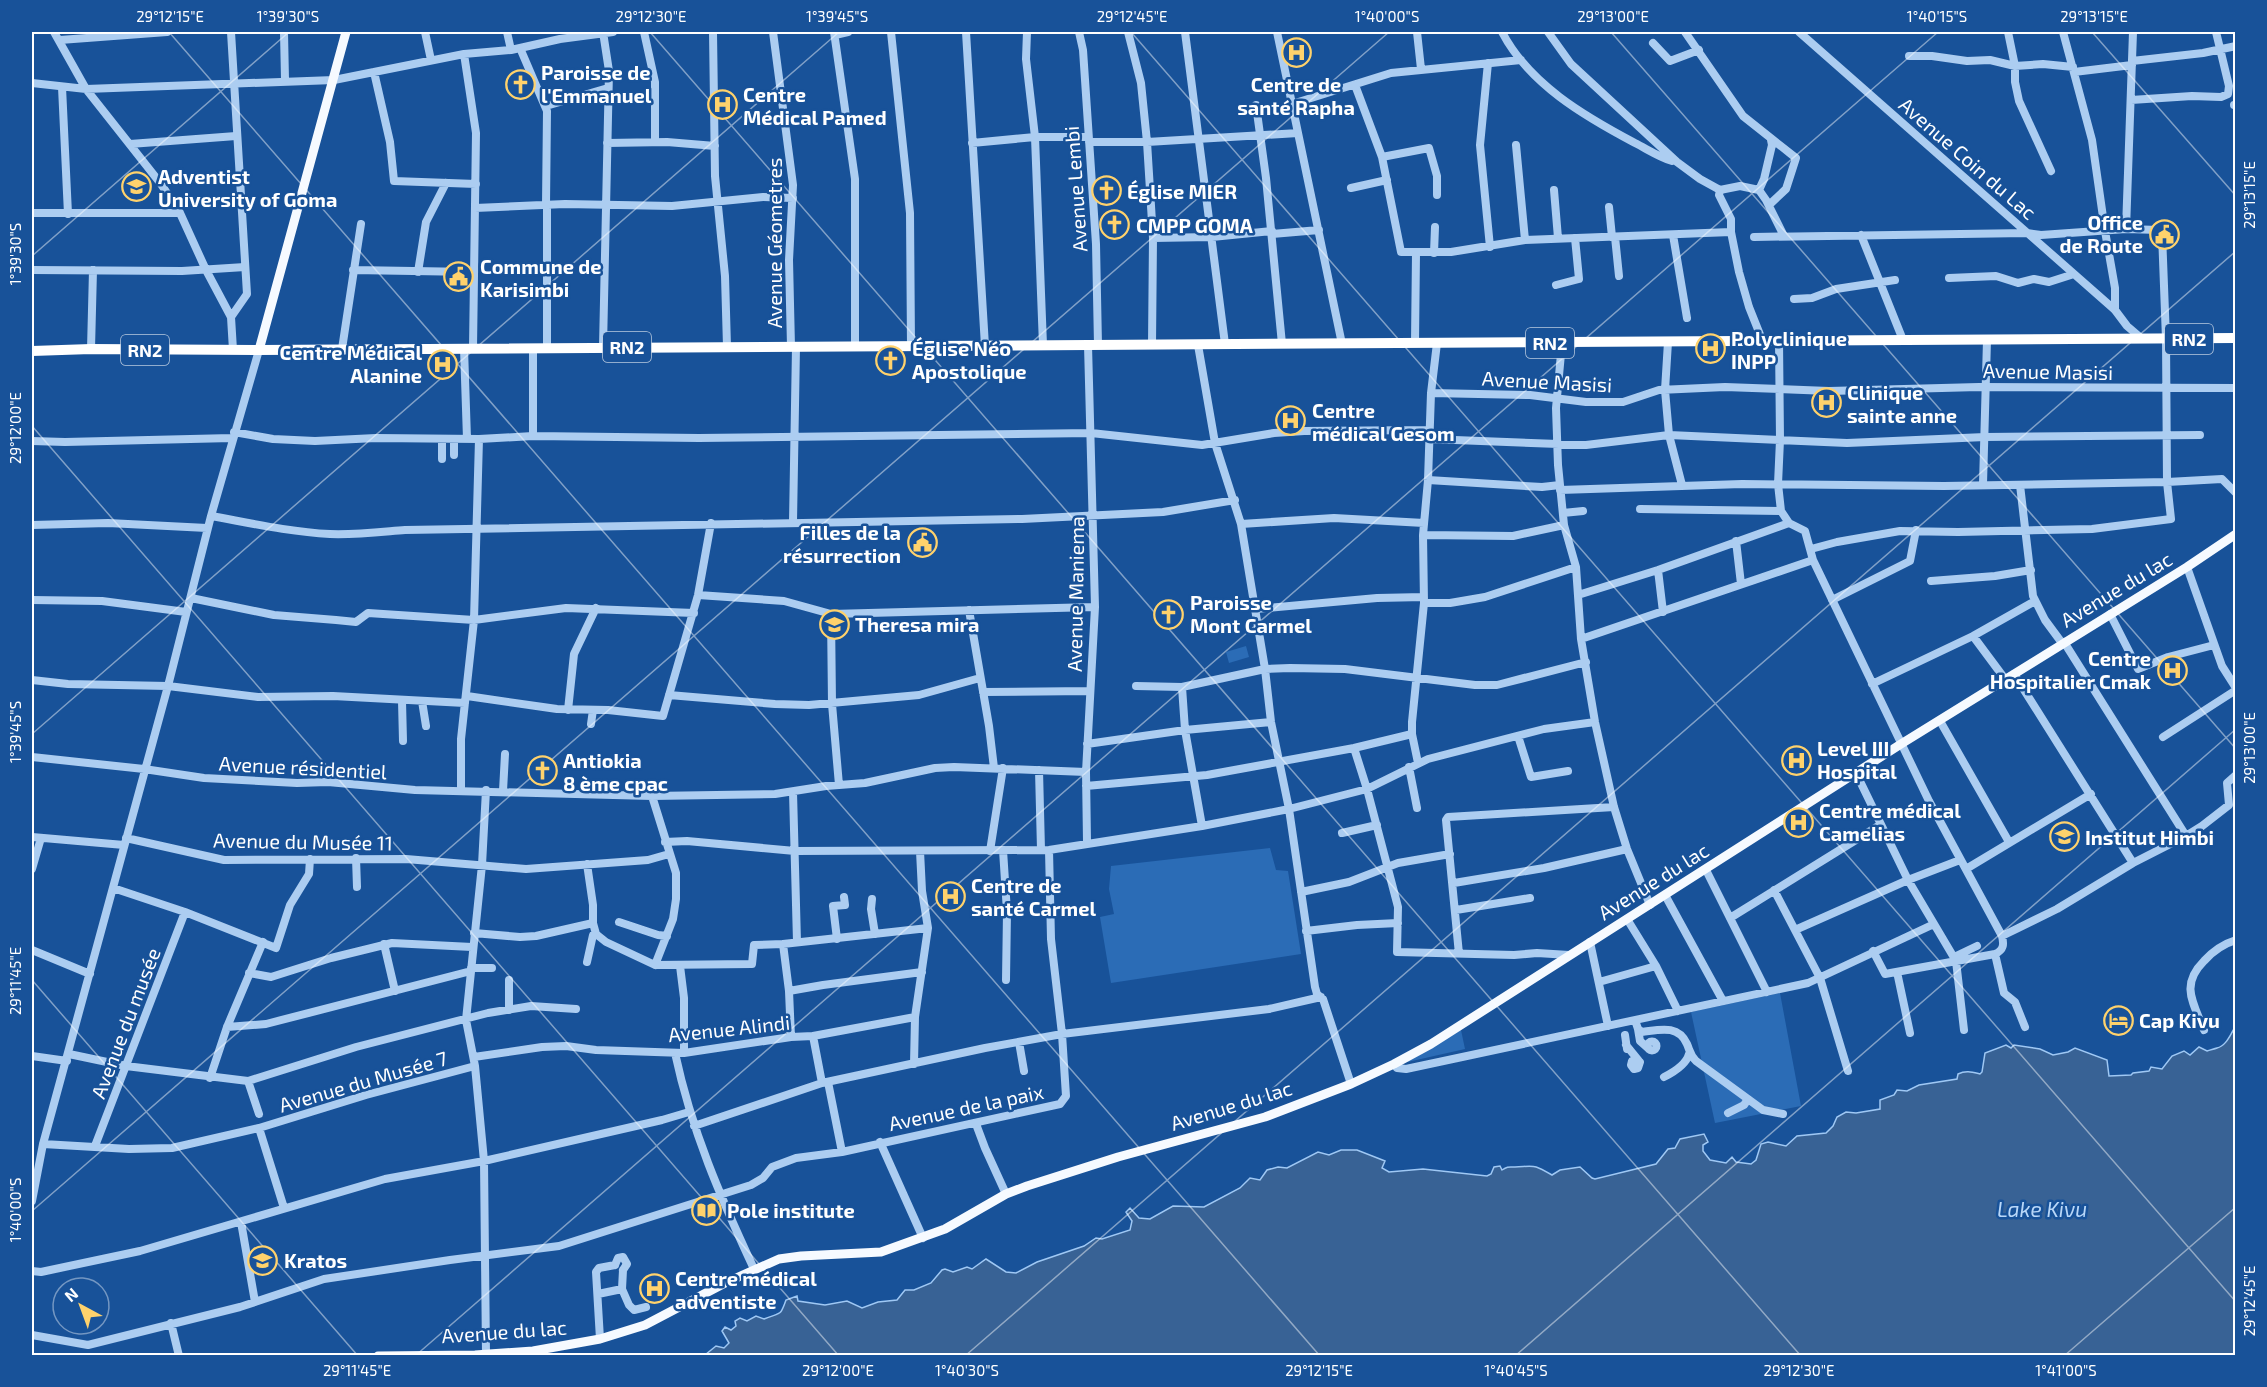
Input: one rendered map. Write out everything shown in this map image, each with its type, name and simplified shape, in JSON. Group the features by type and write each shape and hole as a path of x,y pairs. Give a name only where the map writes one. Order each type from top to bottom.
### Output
{"highway":[{"name":"RN2","path":"32,351 2235,338"}],"main road":[{"path":"259,350 346,32"},
{"name":"Avenue du lac","path":"378,1356 533,1351 600,1339 645,1325 754,1269 779,1259 881,1252 945,1229 1006,1194 1118,1157 1246,1123 1351,1084 1431,1044 1901,744 2187,567 2235,534"}],"street":[{"path":"54,32 86,88 180,213 231,317 233,350"},
{"path":"60,40 167,32"},
{"path":"231,32 247,294 231,317"},
{"path":"284,32 285,80"},
{"path":"425,32 431,60"},
{"path":"507,32 511,50"},
{"path":"603,348 608,88 608,59 604,32"},
{"path":"32,83 86,88 334,80 464,54 511,50 560,39 613,32"},
{"path":"644,32 655,82 655,142"},
{"path":"713,32 717,202 725,276 727,347"},
{"name":"Avenue Géometres","path":"773,32 792,164 793,198 789,268 794,347 793,522"},
{"path":"848,32 835,33 855,179 855,346"},
{"path":"891,32 910,213 911,346"},
{"path":"966,32 985,346"},
{"path":"1027,32 1026,59 1035,137 1043,345"},
{"name":"Avenue Lembi","path":"1079,32 1083,50 1096,244 1093,345"},
{"path":"1128,32 1141,83 1147,141 1153,238 1152,345"},
{"path":"1185,32 1225,344"},
{"path":"1277,32 1342,344"},
{"path":"1418,32 1421,69"},
{"path":"1502,32 1521,60 1541,81 1597,123 1667,160 1677,162"},
{"path":"1548,32 1571,64 1677,162 1720,190 1740,186 1759,190 1784,237"},
{"path":"1685,32 1743,116 1796,158 1786,189 1769,205"},
{"name":"Avenue Coin du Lac","path":"1798,32 2115,309 2127,326 2142,339"},
{"path":"2008,32 2019,101 2051,171"},
{"path":"2063,32 2092,140 2115,288 2115,309"},
{"path":"2126,229 2133,32"},
{"path":"2131,100 2225,96 2230,90 2216,32"},
{"path":"1653,43 1670,61 1699,50"},
{"path":"1909,56 1932,56 1967,61 1990,60 2015,66 2043,64 2073,69 2132,63 2235,46"},
{"path":"520,48 546,106 548,136 547,348"},
{"path":"464,54 476,133 473,272 468,348 468,439"},
{"path":"1292,104 1391,74 1521,60"},
{"path":"1488,63 1480,145 1490,247"},
{"path":"374,72 390,142 394,181 476,184"},
{"path":"1355,85 1382,157 1401,252 1434,253 1490,247 1525,240 1731,232"},
{"path":"62,87 68,214"},
{"path":"546,106 608,88"},
{"path":"1256,105 1272,232 1282,344"},
{"path":"972,143 1035,137 1147,141 1298,134"},
{"path":"130,144 236,136"},
{"path":"1759,190 1764,180 1772,145 1771,140"},
{"path":"607,143 655,142 715,146"},
{"path":"1516,145 1525,240"},
{"path":"1382,157 1429,148 1437,176 1437,195"},
{"path":"1351,188 1387,180"},
{"path":"418,272 426,222 446,183"},
{"path":"1554,190 1558,238"},
{"path":"1720,190 1719,195 1731,219 1731,232 1744,289 1762,342"},
{"path":"475,208 546,205 672,206 763,197 793,198"},
{"path":"1609,207 1619,276"},
{"path":"32,213 180,213"},
{"path":"342,349 361,224"},
{"path":"1434,253 1435,227"},
{"path":"1754,237 2027,233 2041,235 2126,229 2159,230 2162,233 2166,339 2165,436 2171,519 2092,529 1958,532 1916,530 1867,536 1811,549"},
{"path":"1153,238 1212,237 1319,230"},
{"path":"1673,235 1687,318"},
{"path":"1861,235 1903,340"},
{"path":"1556,285 1579,279 1575,238"},
{"path":"1415,343 1416,254"},
{"path":"32,270 206,270 245,267"},
{"path":"91,349 93,270"},
{"path":"353,270 473,272"},
{"path":"1949,278 1996,276 2018,283 2034,279 2049,282 2074,274"},
{"path":"1794,299 1812,298 1836,289 1895,279"},
{"path":"1983,484 1987,340"},
{"path":"1779,341 1778,484 1780,511 1789,523 1802,528 1813,560 1901,744 2002,936 2003,948 1995,954 1955,959 1884,973 1873,951"},
{"path":"1668,342 1665,390 1668,435 1682,485"},
{"path":"1418,763 1412,734 1415,679 1424,600 1423,535 1428,480 1431,393 1437,343"},
{"path":"1562,343 1557,399 1557,444 1564,525 1575,567 1581,639 1614,807 1627,849 1650,905"},
{"name":"Avenue Maniema","path":"1087,842 1086,772 1095,607 1091,433 1093,345"},
{"path":"1198,345 1215,443 1241,524 1256,609 1271,722 1289,809 1315,987 1321,997 1351,1084"},
{"path":"532,348 534,436"},
{"path":"32,1201 43,1144 168,686 207,528 259,350"},
{"name":"Avenue Masisi","path":"1431,393 1530,394 1586,402 1623,402 1648,392 1725,387 1829,391 1985,387 2235,388"},
{"path":"32,441 65,442 233,435 315,441 534,436 699,438 1091,433 1189,445 1304,431 1429,435 1586,445 1668,435 1847,443 1985,437 2200,435"},
{"path":"442,439 442,459"},
{"path":"454,439 454,455"},
{"path":"461,790 460,764 474,620 479,439"},
{"path":"1428,480 1560,488 1778,484 2020,485 2222,479 2232,482 2235,493"},
{"path":"2020,485 2036,601 2045,620 2063,643 2186,836"},
{"path":"211,516 328,534 906,519 943,522 1163,512 1235,500"},
{"path":"1640,509 1780,511"},
{"path":"1563,513 1582,511"},
{"path":"1241,524 1334,518 1424,523"},
{"path":"32,525 108,523 207,528"},
{"path":"32,680 68,684 168,686 258,697 333,696 402,701 466,699 568,710 663,716 694,613 711,523"},
{"path":"1578,595 1659,570 1789,523"},
{"path":"1423,535 1513,536 1564,525"},
{"path":"1832,600 1910,561 1916,530"},
{"path":"1736,541 1741,584"},
{"path":"1581,639 1813,560"},
{"path":"1256,609 1385,597 1450,603 1485,597 1575,567"},
{"path":"2163,737 2235,689 2222,666 2187,567"},
{"path":"1659,570 1663,612"},
{"path":"1931,581 1995,576 2031,570"},
{"path":"698,595 784,601 831,614 1095,607"},
{"path":"190,598 274,615 356,622 368,613 474,620 566,608 694,613"},
{"path":"32,600 102,601 186,612"},
{"path":"1872,684 1973,636 2036,601"},
{"path":"568,710 574,654 596,609"},
{"path":"969,610 998,768 990,851"},
{"path":"831,614 832,704 839,784"},
{"path":"2110,614 2138,669 2168,657 2214,645"},
{"path":"1973,636 2010,676 2091,794 2133,863"},
{"path":"1136,686 1182,687 1265,669 1345,669 1415,679 1497,685 1586,662"},
{"path":"669,695 795,706 832,704 919,695 980,678"},
{"path":"1182,687 1185,730 1202,826"},
{"path":"983,693 1090,691"},
{"path":"402,701 403,741"},
{"path":"422,701 426,726"},
{"path":"591,724 593,710"},
{"path":"1940,721 2009,842"},
{"path":"1087,744 1185,730 1271,722"},
{"path":"665,842 687,841 795,851 1045,850 1202,826 1289,809 1367,789 1418,763 1544,729 1596,722"},
{"path":"1086,786 1192,777 1279,764 1412,734"},
{"path":"1518,736 1531,777 1568,771"},
{"path":"1354,748 1389,866 1398,907 1397,952 1569,955"},
{"path":"503,791 505,754"},
{"name":"Avenue résidentiel","path":"32,757 204,778 328,783 415,790 652,796 750,796 793,792 839,784 865,783 935,768 1086,772"},
{"path":"1409,767 1417,808"},
{"path":"1039,770 1051,939 1062,1034"},
{"path":"1856,773 1908,880 1955,959 1964,1030"},
{"path":"2002,936 2057,909 2133,863 2186,836 2228,808 2230,802 2227,783 2235,775"},
{"path":"486,790 482,865 466,1020 475,1062 484,1161 486,1354"},
{"path":"793,792 797,942"},
{"path":"1966,869 2091,794"},
{"path":"652,796 676,873 673,919 655,965"},
{"path":"1460,954 1446,820 1450,816 1614,807"},
{"path":"1342,833 1377,825"},
{"path":"1730,918 1880,825"},
{"name":"Avenue du Musée 11","path":"32,837 125,842 224,860 406,859 526,869 648,860 669,854"},
{"path":"32,869 41,838"},
{"path":"1454,884 1544,868 1627,849"},
{"path":"1003,850 1007,912 1006,980"},
{"path":"914,1064 915,1017 928,928 922,891 920,851"},
{"path":"1301,892 1349,882 1389,866 1450,854"},
{"path":"356,858 357,887"},
{"path":"113,888 184,912 277,948 290,905 309,874 310,859"},
{"path":"1795,930 1908,880 1960,860"},
{"path":"587,864 596,934 613,946 655,965 752,964 754,945 837,939 928,928"},
{"path":"1706,870 1767,992"},
{"path":"1774,890 1820,978 1848,1071"},
{"path":"1665,895 1723,1001"},
{"path":"837,939 833,906 845,905 844,897"},
{"path":"1456,910 1530,898"},
{"path":"872,899 871,909 875,934"},
{"name":"Avenue du musée","path":"95,1146 184,912"},
{"path":"1627,919 1656,966 1678,1011"},
{"path":"619,922 667,936"},
{"path":"474,933 536,936 593,923"},
{"path":"1306,931 1357,924 1398,923"},
{"path":"1394,1064 1397,1068 1406,1069 1608,1026 1624,1028 1635,1020 1808,983 1934,924"},
{"path":"587,962 590,943 593,935 596,934"},
{"path":"2204,1030 2191,997 2189,982 2206,958 2223,944 2235,940"},
{"path":"210,1078 227,1027 262,942"},
{"path":"1590,942 1608,1026"},
{"path":"249,973 271,977 384,944 472,947"},
{"path":"384,944 395,991"},
{"path":"783,944 789,992 791,1037"},
{"path":"1955,959 1977,946"},
{"path":"32,950 90,974"},
{"path":"1995,954 2004,993 2015,1002 2025,1026"},
{"path":"680,966 684,998 680,1053 689,1112 719,1194 754,1269"},
{"path":"1599,982 1656,966"},
{"path":"227,1027 266,1024 471,969 492,968"},
{"path":"789,992 922,972"},
{"path":"1897,972 1910,1033"},
{"path":"509,980 509,1010"},
{"path":"694,1126 825,1082 1019,1042 1062,1034 1269,1009 1321,997"},
{"path":"32,1056 68,1058 210,1078 248,1081 356,1047 509,1010 531,1006 576,1009"},
{"name":"Avenue Alindi","path":"475,1062 542,1047 566,1046 596,1050 680,1053 813,1036 915,1017"},
{"path":"1635,1020 1651,1045"},
{"path":"1624,1028 1626,1045 1631,1065 1633,1060 1638,1060 1626,1045"},
{"path":"1640,1031 1675,1030 1683,1036 1688,1045 1688,1059 1664,1077"},
{"name":"Avenue de la paix","path":"719,1194 757,1182 772,1167 796,1158 842,1152 879,1142 976,1124 1060,1104 1064,1102 1066,1096 1062,1034"},
{"path":"813,1036 842,1152"},
{"path":"1019,1042 1024,1071"},
{"path":"1689,1054 1763,1110 1783,1114"},
{"name":"Avenue du Musée 7","path":"43,1144 129,1149 172,1148 259,1128 475,1062"},
{"name":"Avenue du Musée 7","path":"248,1081 259,1114"},
{"path":"1728,1113 1744,1105 1748,1099"},
{"path":"32,1271 41,1272 140,1251 405,1175 484,1161 689,1112"},
{"path":"976,1124 1006,1194"},
{"name":"Avenue du Musée 7","path":"259,1128 284,1208"},
{"name":"Avenue de la paix","path":"879,1142 923,1238"},
{"path":"32,1335 88,1345 255,1302 324,1279 559,1246 719,1194"},
{"path":"241,1222 255,1302"},
{"path":"600,1339 597,1270 615,1265 618,1258 623,1257 627,1264 623,1270 622,1289 629,1305 634,1310 646,1307"},
{"path":"598,1294 622,1289"},
{"path":"171,1323 179,1356"}],"shaded area":[{"path":"1246,646 1249,657 1229,663 1226,652"},
{"path":"1270,848 1276,870 1288,871 1301,954 1111,983 1100,917 1114,914 1109,889 1111,866"},
{"path":"1780,993 1801,1106 1715,1123 1691,1012"},
{"path":"1461,1030 1465,1049 1403,1063"}],"water":[{"name":"Lake Kivu","path":"2234,1029 2235,1355 705,1355 716,1346 724,1348 729,1343 722,1331 725,1327 731,1330 736,1326 735,1321 740,1318 747,1321 756,1316 764,1319 777,1314 781,1312 786,1300 797,1296 798,1301 825,1305 847,1301 862,1308 878,1302 897,1300 905,1290 914,1290 931,1283 942,1270 953,1272 967,1267 972,1269 986,1259 1006,1272 1016,1273 1037,1262 1084,1246 1096,1238 1102,1239 1130,1230 1132,1221 1126,1212 1130,1208 1139,1218 1150,1219 1173,1206 1204,1207 1240,1188 1250,1178 1260,1180 1267,1170 1278,1167 1287,1168 1318,1152 1329,1155 1341,1150 1357,1150 1385,1161 1382,1168 1389,1172 1423,1169 1487,1176 1491,1174 1494,1167 1500,1166 1502,1170 1508,1167 1531,1166 1552,1175 1560,1170 1580,1167 1595,1179 1656,1164 1668,1149 1675,1148 1680,1139 1704,1134 1708,1142 1703,1145 1703,1151 1710,1160 1726,1163 1732,1157 1736,1162 1751,1164 1756,1160 1761,1144 1768,1142 1786,1146 1797,1136 1826,1133 1833,1126 1837,1117 1846,1112 1856,1113 1880,1109 1880,1100 1894,1095 1897,1090 1907,1091 1919,1085 1957,1079 1958,1074 1964,1072 1980,1074 1985,1053 2006,1045 2011,1048 2014,1045 2040,1049 2053,1055 2075,1048 2107,1060 2109,1076 2131,1075 2149,1071 2151,1067 2162,1069 2172,1056 2184,1051 2190,1055 2199,1047 2207,1051 2220,1047"}],"place":[{"name":"Centre de santé Rapha","path":"1296,53"},
{"name":"Paroisse de l'Emmanuel","path":"520,84"},
{"name":"Centre Médical Pamed","path":"722,105"},
{"name":"Adventist University of Goma","path":"137,187"},
{"name":"Église MIER","path":"1106,191"},
{"name":"CMPP GOMA","path":"1115,225"},
{"name":"Office de Route","path":"2164,234"},
{"name":"Commune de Karisimbi","path":"459,277"},
{"name":"Polyclinique INPP","path":"1710,349"},
{"name":"Église Néo Apostolique","path":"891,360"},
{"name":"Centre Médical Alanine","path":"443,364"},
{"name":"Clinique sainte anne","path":"1826,403"},
{"name":"Centre médical Gesom","path":"1291,421"},
{"name":"Filles de la résurrection","path":"922,543"},
{"name":"Paroisse Mont Carmel","path":"1169,614"},
{"name":"Theresa mira","path":"834,624"},
{"name":"Centre Hospitalier Cmak","path":"2172,670"},
{"name":"Level III Hospital","path":"1796,760"},
{"name":"Antiokia 8 ème cpac","path":"542,771"},
{"name":"Centre médical Camelias","path":"1798,822"},
{"name":"Institut Himbi","path":"2064,837"},
{"name":"Centre de santé Carmel","path":"950,896"},
{"name":"Cap Kivu","path":"2118,1020"},
{"name":"Pole institute","path":"706,1210"},
{"name":"Kratos","path":"263,1260"},
{"name":"Centre médical adventiste","path":"654,1289"}]}
